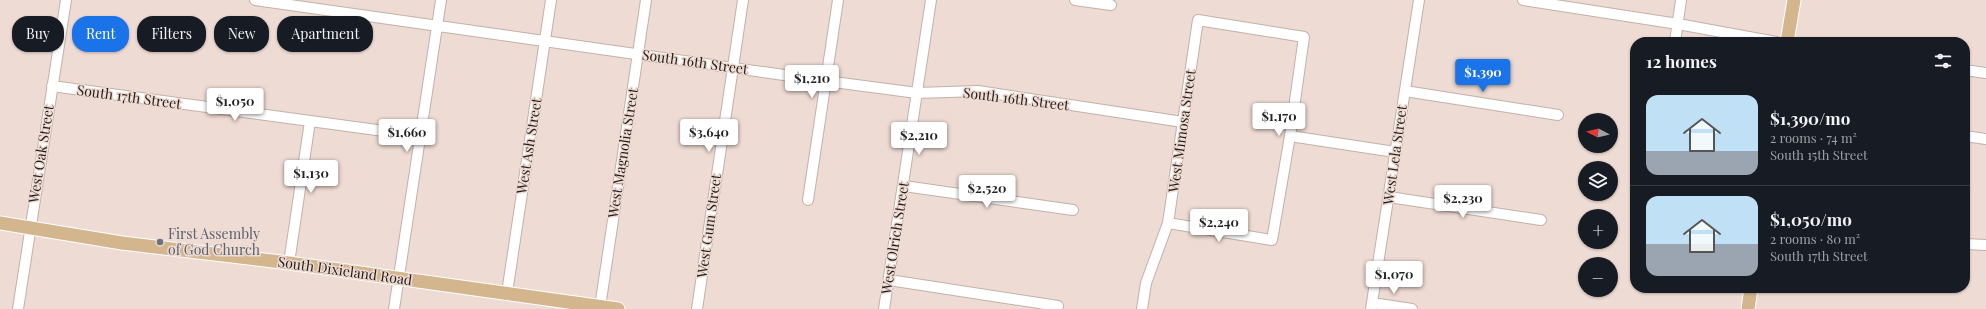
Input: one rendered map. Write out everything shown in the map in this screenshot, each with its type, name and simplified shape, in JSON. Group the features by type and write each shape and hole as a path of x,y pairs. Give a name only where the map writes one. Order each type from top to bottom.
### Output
{"main road":[{"path":"1788,37 1794,0"},
{"name":"South Dixieland Road","path":"0,223 122,243 289,263 618,309"},
{"path":"1748,309 1750,293"}],"street":[{"name":"West Oak Street","path":"18,309 66,0"},
{"name":"South 16th Street","path":"255,0 826,81 918,93 978,91 1183,122"},
{"path":"394,309 441,0"},
{"name":"West Ash Street","path":"507,293 551,0"},
{"name":"West Magnolia Street","path":"600,306 646,0"},
{"name":"West Gum Street","path":"697,309 743,0"},
{"path":"808,200 838,0"},
{"name":"West Olrich Street","path":"884,309 904,186 931,0"},
{"path":"1075,0 1111,4"},
{"name":"West Lela Street","path":"1372,306 1419,0"},
{"path":"1523,0 1678,24 1749,37"},
{"path":"1676,37 1681,0"},
{"name":"West Mimosa Street","path":"1142,309 1146,284 1168,223 1198,20 1304,37 1290,136"},
{"path":"1970,71 1986,73"},
{"name":"South 17th Street","path":"52,86 420,136"},
{"path":"1404,91 1558,115"},
{"path":"289,263 310,121"},
{"path":"1168,223 1272,240 1290,136 1395,152"},
{"path":"1970,137 1986,139"},
{"path":"904,186 1073,210"},
{"path":"1389,196 1541,220"},
{"path":"1970,244 1986,245"},
{"path":"889,280 1058,306"},
{"path":"1372,306 1412,309"}],"place":[{"name":"First Assembly of God Church","path":"160,242"}]}
